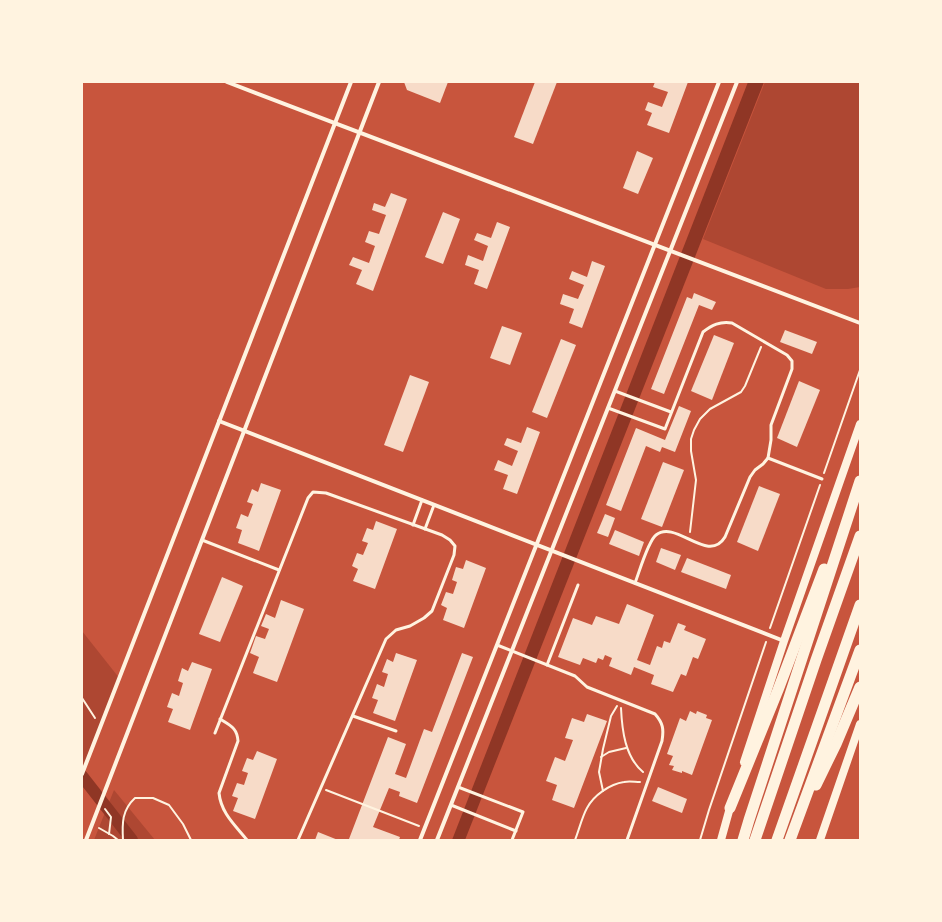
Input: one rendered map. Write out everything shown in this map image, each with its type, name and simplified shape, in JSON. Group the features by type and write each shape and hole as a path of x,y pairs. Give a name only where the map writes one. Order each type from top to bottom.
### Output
{"highway":[{"path":"730,808 778,690 821,575 860,481"},
{"path":"743,840 855,494"},
{"path":"755,840 860,536"},
{"path":"778,840 860,605"},
{"path":"790,840 860,650"},
{"path":"790,840 836,744 860,687"}],"main road":[{"path":"721,840 756,721 860,424"},
{"path":"820,840 860,724"}],"street":[{"path":"227,82 860,323"},
{"path":"82,774 351,82"},
{"path":"86,840 379,82"},
{"path":"420,840 719,82"},
{"path":"437,840 737,82"},
{"path":"219,421 784,641"}],"lane":[{"path":"608,408 665,429 703,332 708,328 723,322 732,323 787,355 792,361 792,369 771,425 771,440 768,458 750,477 725,537 721,543 714,546 707,546 671,532 664,532 656,535 651,541 635,583"},
{"path":"615,391 672,412"},
{"path":"768,458 822,478"},
{"path":"215,733 308,498 313,492 326,493 425,529 450,540 455,546 454,555 432,610 424,618 410,626 396,630 386,639 298,840"},
{"path":"413,525 422,500"},
{"path":"425,529 434,505"},
{"path":"202,540 279,570"},
{"path":"547,665 578,585"},
{"path":"497,645 575,676 587,687 655,714 662,721 664,731 662,741 627,840"},
{"path":"353,716 396,731"},
{"path":"220,719 231,726 237,733 238,741 219,793 222,809 247,840"},
{"path":"458,787 523,812 512,840"},
{"path":"451,805 516,831"}],"path":[{"path":"689,539 696,480 691,451 691,439 694,430 700,418 710,409 741,392 745,386 763,342"},
{"path":"700,840 708,810 860,370"},
{"path":"82,698 94,715 100,729"},
{"path":"621,700 621,715 626,748 640,770 649,777"},
{"path":"603,791 599,772 611,716 621,700"},
{"path":"602,757 610,752 626,748"},
{"path":"575,840 587,808 594,798 614,785 625,782 647,782"},
{"path":"321,788 425,828"},
{"path":"123,840 123,821 126,809 135,798 153,798 169,805 183,824 191,840"},
{"path":"105,808 111,817 110,834"},
{"path":"92,824 118,840"}],"shaded area":[{"path":"748,82 764,82 465,840 452,840"},
{"path":"765,82 860,82 860,287 848,289 826,289 703,239"},
{"path":"82,631 120,679 82,776"},
{"path":"114,790 155,840 94,840"}],"building":[{"path":"404,82 448,82 440,103 407,90"},
{"path":"535,82 557,82 533,144 514,137"},
{"path":"655,82 688,82 669,133 647,125 652,113 645,110 648,102 662,107 668,92 653,87"},
{"path":"637,151 653,158 638,194 623,188"},
{"path":"391,193 407,199 373,291 356,284 362,270 349,265 353,257 369,263 375,246 365,242 369,231 379,234 386,215 372,210 374,203 385,207"},
{"path":"443,212 460,219 443,264 425,257"},
{"path":"497,222 510,227 487,289 474,284 479,270 465,265 468,255 483,261 488,246 474,240 477,233 491,238"},
{"path":"592,261 605,266 582,328 569,323 574,309 560,304 563,294 578,299 584,285 569,279 572,271 587,277"},
{"path":"694,293 716,302 712,310 699,305 664,394 651,389 687,297 692,299"},
{"path":"502,326 522,333 510,365 490,358"},
{"path":"785,330 817,342 812,354 780,342"},
{"path":"714,335 734,343 712,400 691,391"},
{"path":"561,339 576,345 547,418 532,412"},
{"path":"410,375 429,382 403,452 384,445"},
{"path":"799,381 820,390 797,447 777,438"},
{"path":"679,406 691,411 675,452 662,447 660,452 646,446 621,511 606,505 636,428 665,440"},
{"path":"527,427 540,432 517,494 503,489 508,475 494,470 498,460 512,466 518,451 504,445 507,438 521,443"},
{"path":"663,462 684,470 662,527 641,519"},
{"path":"261,483 281,490 259,551 238,543 242,530 236,528 241,514 248,517 253,504 247,502 252,489 258,492"},
{"path":"759,486 780,494 758,551 737,542"},
{"path":"605,514 615,518 608,537 597,533"},
{"path":"376,521 397,529 375,589 353,581 358,569 352,566 357,553 363,555 368,543 362,541 367,528 373,530"},
{"path":"615,530 644,542 639,556 609,544"},
{"path":"661,548 681,555 675,570 656,562"},
{"path":"687,558 731,575 726,589 681,572"},
{"path":"466,560 486,568 464,628 443,620 447,608 441,605 446,592 453,594 457,582 452,580 456,567 463,569"},
{"path":"222,577 243,586 220,642 199,634"},
{"path":"281,600 304,609 277,682 253,673 259,657 250,653 256,636 265,639 269,629 261,626 266,614 275,618"},
{"path":"627,604 654,615 637,660 650,665 657,646 662,648 664,641 670,643 678,623 686,626 684,630 706,639 698,659 693,657 686,676 681,674 673,692 651,684 654,675 634,667 631,675 609,666 612,658 605,655 603,660 598,658 596,663 583,658 580,665 558,657 573,618 592,625 596,616 619,624"},
{"path":"396,653 417,660 395,721 373,713 378,700 372,698 377,684 384,687 388,674 382,672 387,659 393,662"},
{"path":"462,653 473,657 417,803 399,796 400,792 389,788 373,827 400,837 399,840 349,839 388,737 406,744 395,774 406,778 424,729 432,732"},
{"path":"192,662 212,669 190,730 168,722 173,709 167,707 172,693 179,696 183,683 178,681 182,668 188,671"},
{"path":"690,711 696,714 697,711 707,715 706,718 712,720 692,775 682,771 682,773 672,770 674,766 669,765 673,756 667,754 680,718 686,721"},
{"path":"587,714 607,721 574,808 552,800 557,785 546,781 555,757 565,761 573,740 565,738 572,718 584,722"},
{"path":"257,751 277,759 255,819 233,811 238,798 232,796 237,783 244,785 248,773 242,771 247,758 253,760"},
{"path":"658,787 687,799 682,813 652,801"},
{"path":"318,832 338,840 315,840"}],"waterway":[{"path":"82,776 132,840"}]}
